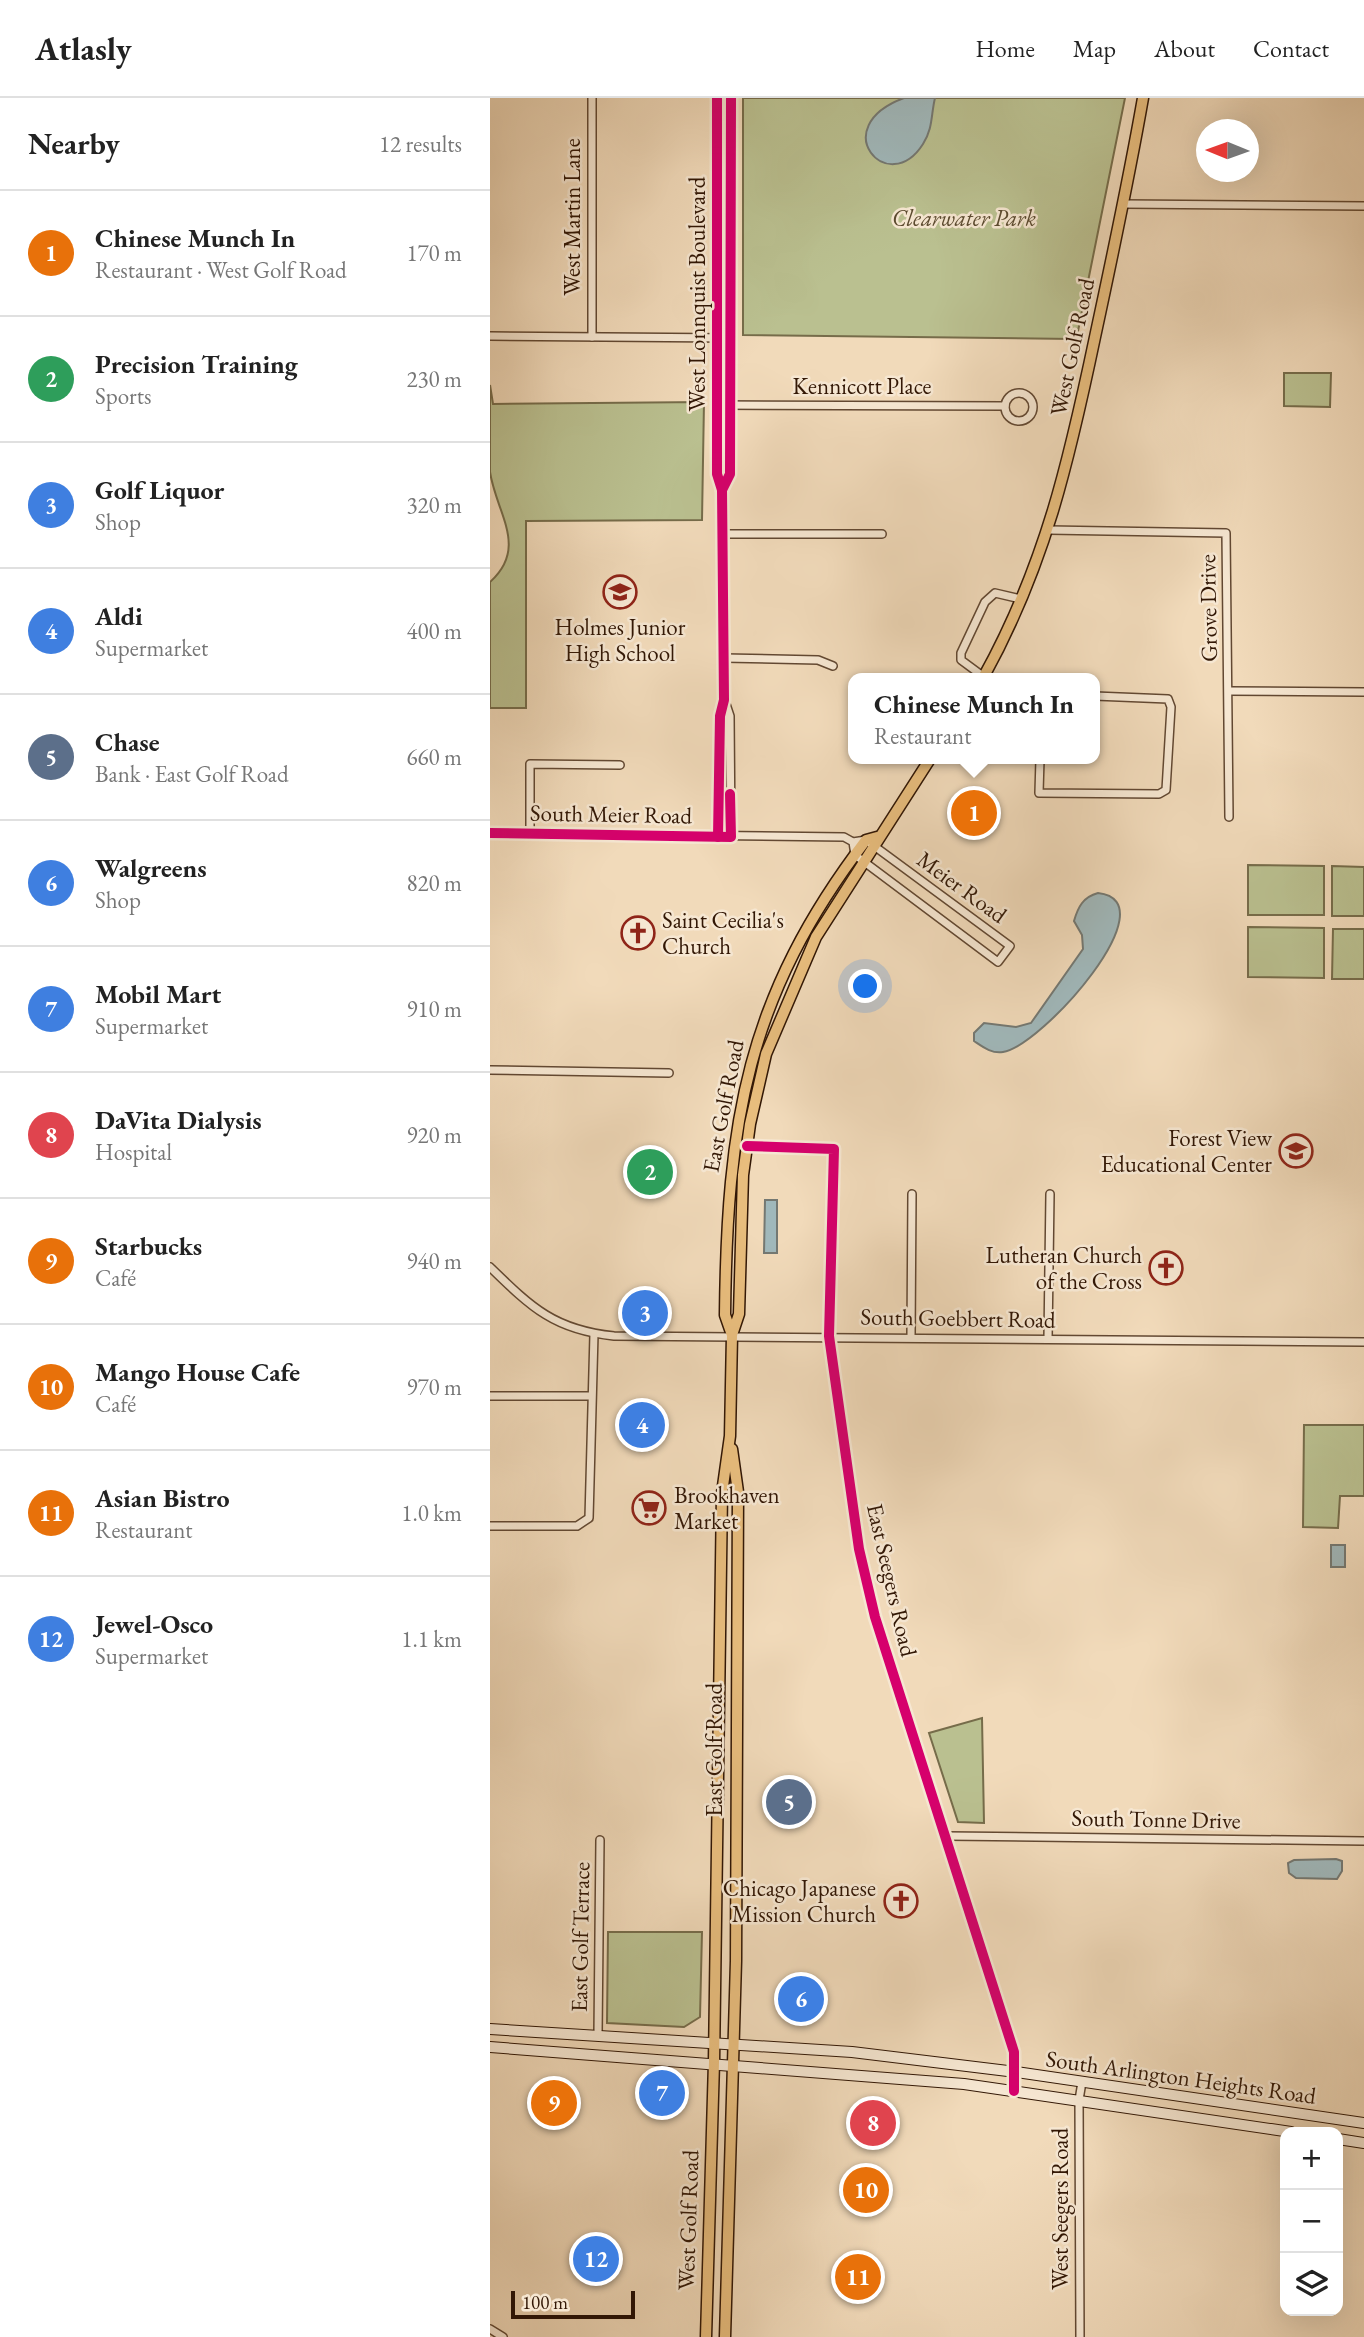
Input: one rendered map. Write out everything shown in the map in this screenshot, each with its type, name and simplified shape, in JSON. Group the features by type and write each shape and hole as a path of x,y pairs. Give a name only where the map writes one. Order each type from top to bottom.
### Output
{"main road":[{"name":"West Golf Road","path":"985,673 1021,599 1049,530 1076,436 1143,98"},
{"name":"East Golf Road","path":"714,2063 722,1493 730,1436 732,1335 738,1314 740,1224 747,1146 766,1054 793,985 816,937 865,863 873,842 927,764"},
{"name":"East Golf Road","path":"732,1335 725,1315 726,1233 731,1162 744,1087 768,1008 819,906 855,855 873,842"},
{"name":"East Golf Road","path":"730,1436 738,1492 734,2064"},
{"name":"South Arlington Heights Road","path":"490,2029 844,2051 1016,2072 1364,2123"},
{"name":"South Arlington Heights Road","path":"490,2047 734,2064 1014,2091 1280,2130"},
{"name":"West Golf Road","path":"706,2337 714,2063"},
{"name":"West Golf Road","path":"725,2337 734,2064"},
{"path":"1343,2141 1364,2143"}],"street":[{"name":"West Martin Lane","path":"592,98 592,337"},
{"name":"West Lonnquist Boulevard","path":"717,98 717,474 722,490 724,658 718,837"},
{"name":"West Lonnquist Boulevard","path":"722,490 730,474 732,405 731,98"},
{"path":"1124,204 1364,206"},
{"path":"490,336 732,338"},
{"name":"Kennicott Place","path":"718,405 1005,406"},
{"name":"Grove Drive","path":"1049,530 1226,533 1229,817"},
{"path":"723,534 882,534"},
{"name":"West Golf Road","path":"978,673 961,660 961,653 985,601 995,593 1021,599"},
{"path":"724,658 818,660 833,666"},
{"path":"1229,691 1364,692"},
{"path":"1040,764 1039,793 1160,794 1166,790 1171,707 1168,699 1100,696"},
{"name":"West Lonnquist Boulevard","path":"724,700 730,716 731,837"},
{"path":"530,833 530,764 620,765"},
{"name":"South Meier Road","path":"490,833 844,837 853,842 873,842"},
{"path":"853,842 855,855 865,863"},
{"name":"Meier Road","path":"865,863 998,962 1010,946 873,842"},
{"path":"490,1070 669,1073"},
{"name":"East Seegers Road","path":"747,1146 834,1149 829,1336 859,1549 875,1617 1014,2052 1014,2091"},
{"path":"911,1337 912,1194"},
{"path":"1048,1339 1050,1194"},
{"name":"South Goebbert Road","path":"490,1267 536,1311 552,1321 594,1334 1364,1342"},
{"path":"490,1526 577,1527 589,1518 594,1334"},
{"path":"490,1396 591,1396"},
{"name":"South Tonne Drive","path":"947,1836 1364,1841"},
{"name":"East Golf Terrace","path":"598,2035 600,1840"},
{"name":"West Seegers Road","path":"1080,2337 1079,2100 1082,2082"},
{"path":"490,2329 503,2337"}],"green space":[{"name":"Clearwater Park","path":"743,98 1125,98 1078,331 1073,339 743,335"},
{"path":"1284,373 1331,373 1330,407 1284,406"},
{"path":"490,385 493,404 704,402 702,520 526,521 526,708 490,708 490,582 501,569 509,543 490,472"},
{"path":"1248,865 1324,866 1324,915 1248,915"},
{"path":"1332,866 1364,867 1364,916 1332,916"},
{"path":"1248,927 1324,928 1324,978 1248,977"},
{"path":"1333,929 1364,929 1364,979 1332,979"},
{"path":"1304,1425 1364,1425 1364,1496 1340,1496 1338,1528 1303,1527"},
{"path":"982,1718 984,1823 958,1822 929,1733"},
{"path":"608,1932 702,1932 700,2017 684,2027 607,2023"}],"water":[{"path":"904,98 935,98 929,133 909,159 894,164 881,161 871,152 866,140 869,125 881,111"},
{"path":"1098,893 1116,902 1119,920 1110,945 1093,973 1045,1026 1021,1044 999,1052 984,1048 974,1041 974,1033 984,1023 1016,1027 1031,1023 1083,949 1082,935 1074,921 1082,903"},
{"path":"765,1200 777,1200 777,1253 764,1253"},
{"path":"1331,1545 1345,1545 1345,1567 1331,1567"},
{"path":"1294,1860 1342,1861 1342,1871 1337,1879 1296,1878 1289,1873 1288,1863"}],"cycle path":[{"path":"717,98 717,474 722,490 724,700 720,716 718,837"},
{"path":"722,490 730,474 731,98"},
{"path":"490,833 731,837 730,794"},
{"path":"747,1146 834,1149 829,1336 859,1549 875,1617 1014,2052 1014,2091"}],"place":[{"name":"Holmes Junior High School","path":"620,592"},
{"name":"Chinese Munch In","path":"974,813"},
{"name":"Saint Cecilia's Church","path":"638,933"},
{"name":"Forest View Educational Center","path":"1296,1151"},
{"name":"Precision Training","path":"650,1172"},
{"name":"Lutheran Church of the Cross","path":"1166,1268"},
{"name":"Golf Liquor","path":"645,1313"},
{"name":"Aldi","path":"642,1425"},
{"name":"Brookhaven Market","path":"649,1508"},
{"name":"Chase","path":"789,1802"},
{"name":"Chicago Japanese Mission Church","path":"901,1901"},
{"name":"Walgreens","path":"801,1999"},
{"name":"Mobil Mart","path":"662,2093"},
{"name":"Starbucks","path":"554,2103"},
{"name":"DaVita Dialysis","path":"873,2123"},
{"name":"Mango House Cafe","path":"866,2190"},
{"name":"Jewel-Osco","path":"596,2259"},
{"name":"Asian Bistro","path":"858,2277"}]}
